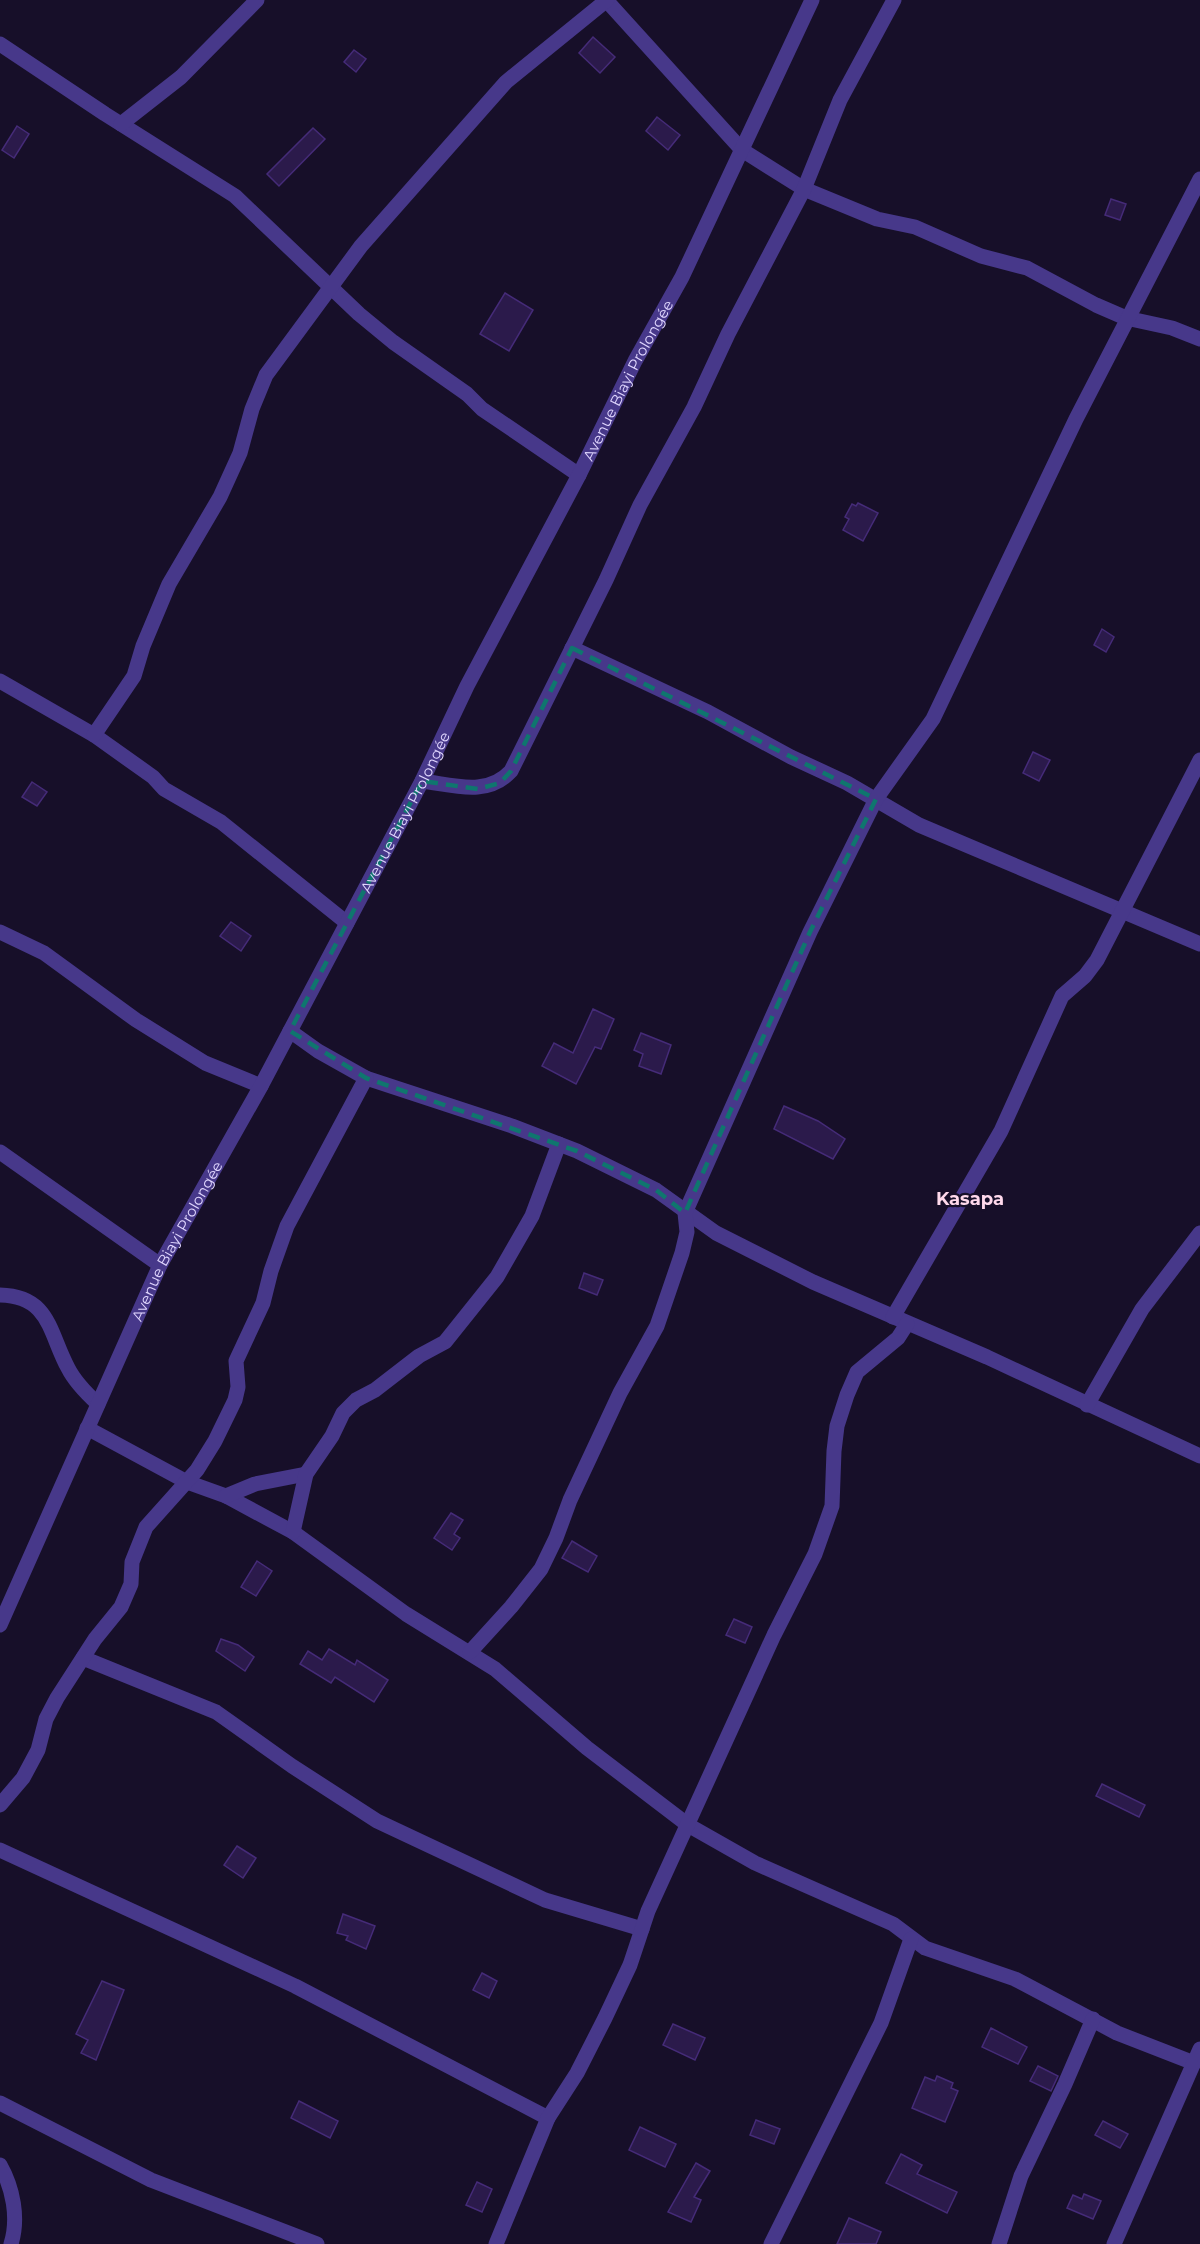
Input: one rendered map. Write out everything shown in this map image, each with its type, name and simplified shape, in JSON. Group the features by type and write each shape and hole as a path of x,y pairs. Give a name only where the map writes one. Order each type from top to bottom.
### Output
{"street":[{"path":"121,124 181,77 257,0"},
{"path":"94,735 134,675 169,584 220,497 240,453 252,409 267,375 368,238 506,82 607,0 742,150 804,189 877,219 915,227 981,256 1028,268 1096,305 1126,318 1172,328 1200,339"},
{"name":"Avenue Biayi Prolongée","path":"1,1618 160,1265 261,1086 422,782 467,686 579,475 635,361 682,277 812,0"},
{"path":"422,782 478,789 500,783 511,771 640,505 694,407 728,334 804,189 840,100 894,0"},
{"path":"0,44 235,196 359,314 409,355 467,394 482,409 579,475"},
{"path":"470,1652 511,1607 541,1569 620,1393 657,1326 682,1253 687,1232 685,1213 810,932 876,799 933,719 1126,318 1200,179"},
{"path":"572,648 708,712 876,799 919,825 1200,944"},
{"path":"0,681 94,735 153,777 165,789 221,822 347,923"},
{"path":"496,2244 548,2118 577,2073 605,2018 630,1965 642,1929 688,1825 774,1635 815,1554 832,1506 837,1426 857,1372 898,1338 900,1321 1001,1131 1062,996 1085,976 1097,960 1200,760"},
{"path":"0,932 44,953 135,1020 205,1063 261,1086"},
{"path":"290,1031 318,1051 366,1078 559,1144 656,1190 685,1213 716,1233 813,1282 987,1358 1200,1456"},
{"path":"0,1805 23,1778 38,1750 46,1719 83,1658 121,1607 131,1584 132,1562 146,1527 187,1482 215,1442 235,1400 238,1387 236,1361 263,1303 271,1271 287,1226 366,1078"},
{"path":"293,1532 306,1474 332,1436 344,1413 356,1400 375,1390 419,1356 445,1342 497,1277 532,1216 559,1144"},
{"path":"0,1152 160,1265"},
{"path":"1087,1405 1142,1310 1200,1233"},
{"path":"0,1295 22,1299 40,1308 47,1317 69,1371 98,1404"},
{"path":"87,1428 187,1482 226,1496 293,1532 406,1614 495,1669 587,1748 688,1825 790,1881 893,1924 925,1948 1015,1979 1126,2037 1197,2056 1150,2169 1114,2244"},
{"path":"226,1496 255,1484 306,1474"},
{"path":"83,1658 216,1712 292,1766 377,1821 545,1900 642,1929"},
{"path":"0,1850 295,1986 548,2118"},
{"path":"771,2244 881,2023 911,1939"},
{"path":"999,2244 1021,2176 1093,2019"},
{"path":"0,2103 151,2180 317,2244"},
{"path":"0,2165 8,2180 14,2206 14,2233 11,2244"}],"highlighted area":[{"path":"572,648 876,799 810,932 685,1213 656,1190 577,1151 366,1078 290,1031 422,781 478,789 500,783 511,771"}],"building":[{"path":"593,37 615,57 600,73 579,53"},
{"path":"354,50 366,59 356,72 344,62"},
{"path":"657,117 680,135 668,150 646,131"},
{"path":"17,126 29,134 14,158 2,150"},
{"path":"313,128 325,139 279,186 267,174"},
{"path":"1111,199 1126,204 1120,220 1105,215"},
{"path":"505,293 533,310 509,351 480,334"},
{"path":"858,503 878,513 863,541 843,530 849,519 845,517 852,504 856,506"},
{"path":"1102,629 1114,637 1106,652 1094,645"},
{"path":"1033,752 1050,760 1039,781 1023,773"},
{"path":"32,782 47,792 37,806 22,797"},
{"path":"231,922 251,936 241,951 220,936"},
{"path":"593,1009 614,1019 601,1049 595,1047 576,1084 542,1066 554,1043 573,1053"},
{"path":"641,1033 671,1045 661,1074 639,1066 643,1054 634,1050"},
{"path":"784,1106 818,1121 845,1139 833,1159 774,1129"},
{"path":"584,1273 603,1280 597,1295 579,1288"},
{"path":"451,1513 463,1520 454,1534 460,1538 452,1550 434,1538"},
{"path":"572,1541 597,1556 588,1572 562,1558"},
{"path":"257,1561 272,1571 256,1596 241,1587"},
{"path":"734,1619 752,1627 745,1643 726,1635"},
{"path":"221,1639 238,1645 254,1657 245,1671 216,1651"},
{"path":"329,1649 355,1665 357,1660 388,1680 374,1702 335,1677 331,1683 300,1664 308,1651 322,1660"},
{"path":"1102,1784 1145,1805 1139,1817 1096,1796"},
{"path":"237,1846 256,1858 243,1878 224,1865"},
{"path":"343,1914 375,1926 366,1949 346,1940 348,1936 337,1933"},
{"path":"482,1973 497,1981 489,1998 473,1990"},
{"path":"102,1981 124,1990 96,2060 81,2053 88,2040 76,2034"},
{"path":"673,2024 705,2038 695,2060 663,2045"},
{"path":"991,2028 1027,2047 1018,2064 982,2047"},
{"path":"1038,2066 1058,2076 1051,2091 1030,2081"},
{"path":"937,2076 953,2083 951,2088 958,2091 945,2122 912,2108 925,2077 935,2081"},
{"path":"299,2101 338,2121 330,2138 291,2118"},
{"path":"756,2120 780,2129 774,2144 750,2135"},
{"path":"1103,2121 1128,2134 1120,2148 1095,2135"},
{"path":"640,2127 676,2144 665,2167 629,2150"},
{"path":"901,2154 922,2165 917,2174 957,2192 947,2213 886,2183"},
{"path":"696,2163 710,2171 694,2197 701,2200 691,2222 668,2212"},
{"path":"477,2182 492,2189 482,2212 466,2205"},
{"path":"1084,2194 1101,2201 1093,2219 1067,2208 1073,2195 1082,2199"},
{"path":"849,2218 881,2232 876,2244 837,2244"}],"district":[{"name":"Kasapa","path":"970,1199"}]}
